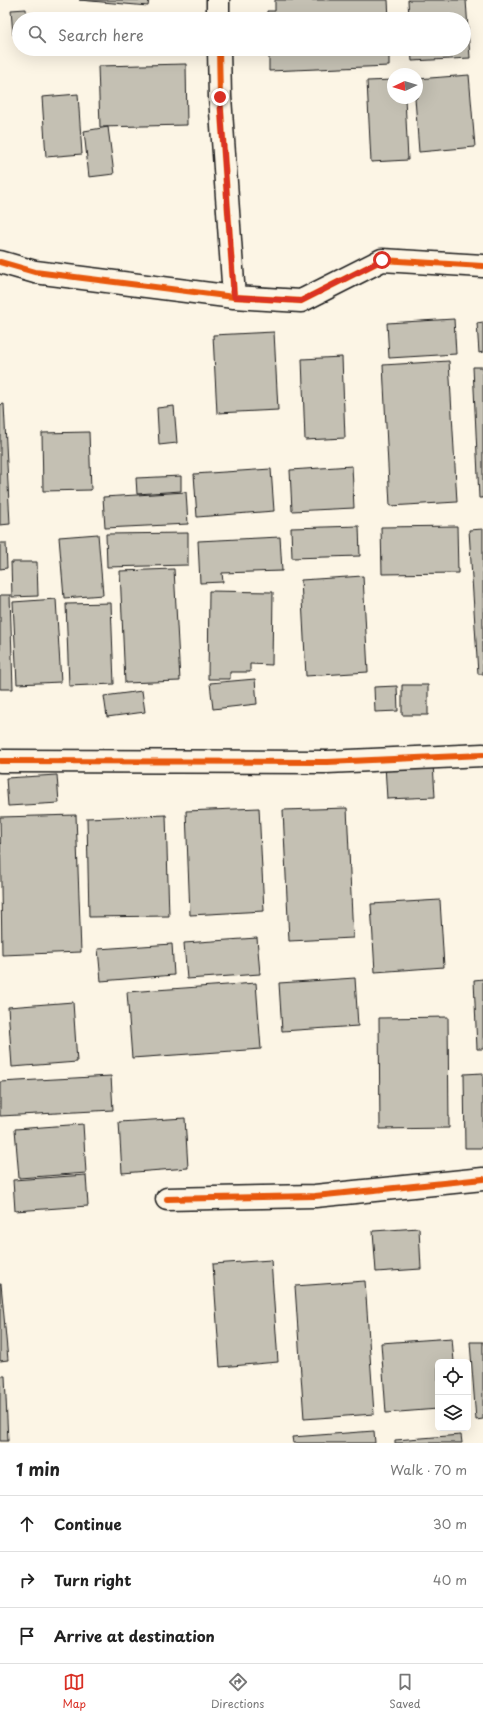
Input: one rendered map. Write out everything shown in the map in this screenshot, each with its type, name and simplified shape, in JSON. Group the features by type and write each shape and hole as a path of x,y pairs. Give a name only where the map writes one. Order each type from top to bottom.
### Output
{"street":[{"path":"218,0 218,12"},
{"path":"219,56 220,97 234,297"},
{"path":"0,262 35,272 234,297 301,301 382,260 483,266"},
{"path":"0,761 327,762 483,755"},
{"path":"167,1199 315,1196 483,1179"}],"building":[{"path":"79,0 149,0 148,6"},
{"path":"275,0 388,0 389,12 267,12 275,11"},
{"path":"408,0 466,0 467,12 409,12"},
{"path":"26,9 26,12 12,12 12,22 11,10"},
{"path":"269,56 389,56 389,66 269,71"},
{"path":"412,56 470,56 470,58 412,61"},
{"path":"186,64 187,125 100,127 98,66"},
{"path":"469,75 475,147 419,152 415,104 423,104 423,79"},
{"path":"387,80 387,104 405,104 408,160 371,162 367,81"},
{"path":"78,94 82,154 46,157 42,97"},
{"path":"108,127 114,174 89,177 84,131"},
{"path":"454,319 456,354 389,358 387,323"},
{"path":"483,322 483,352 479,353 477,323"},
{"path":"274,332 278,410 217,413 213,335"},
{"path":"342,357 345,438 305,440 302,359"},
{"path":"449,361 457,502 390,506 383,365"},
{"path":"473,367 483,367 483,498 479,498"},
{"path":"4,404 10,524 0,525 0,405"},
{"path":"174,406 177,443 159,445 157,408"},
{"path":"89,432 91,490 43,491 42,433"},
{"path":"352,466 354,508 292,511 290,470"},
{"path":"271,469 274,511 197,517 194,474"},
{"path":"181,476 181,491 137,494 136,478"},
{"path":"186,492 188,524 105,528 103,497"},
{"path":"359,526 360,556 292,558 291,528"},
{"path":"457,526 458,573 382,574 381,527"},
{"path":"483,529 483,674 478,674 469,530"},
{"path":"188,533 188,565 107,567 106,534"},
{"path":"98,534 103,595 64,598 59,537"},
{"path":"280,537 282,571 222,573 223,582 200,583 198,541"},
{"path":"0,543 6,543 7,568 0,569"},
{"path":"11,562 37,562 38,596 12,597"},
{"path":"174,569 180,681 125,683 120,571"},
{"path":"363,576 368,672 306,676 301,580"},
{"path":"209,591 273,592 272,665 250,664 250,672 230,672 230,679 208,679"},
{"path":"0,595 10,595 13,689 0,689"},
{"path":"56,599 61,682 17,684 13,602"},
{"path":"111,603 114,684 69,686 66,604"},
{"path":"255,679 257,704 213,709 210,683"},
{"path":"402,685 428,685 428,715 402,715"},
{"path":"397,686 398,711 375,712 374,687"},
{"path":"142,691 145,712 107,717 104,696"},
{"path":"433,763 435,797 387,799 385,765"},
{"path":"57,775 59,803 8,806 6,778"},
{"path":"259,808 264,911 190,915 186,811"},
{"path":"347,808 353,938 289,941 283,810"},
{"path":"76,815 81,952 2,955 0,817"},
{"path":"166,815 169,916 89,917 87,818"},
{"path":"440,900 444,967 375,972 371,904"},
{"path":"257,938 260,974 187,979 184,943"},
{"path":"172,944 174,975 101,981 98,949"},
{"path":"355,978 358,1026 282,1031 279,983"},
{"path":"483,979 483,1049 477,1049 474,980"},
{"path":"256,983 261,1049 132,1058 127,992"},
{"path":"73,1002 77,1062 12,1067 8,1007"},
{"path":"448,1017 449,1128 380,1129 379,1018"},
{"path":"483,1073 483,1148 465,1148 464,1074"},
{"path":"111,1076 113,1110 0,1116 0,1082"},
{"path":"185,1118 188,1168 122,1173 119,1122"},
{"path":"83,1124 86,1173 19,1178 15,1129"},
{"path":"86,1175 88,1206 15,1211 13,1180"},
{"path":"419,1228 421,1269 376,1272 373,1231"},
{"path":"271,1260 278,1362 220,1367 213,1264"},
{"path":"365,1281 374,1414 304,1419 295,1286"},
{"path":"0,1284 8,1360 0,1361"},
{"path":"452,1338 454,1359 435,1359 435,1409 386,1413 381,1343"},
{"path":"470,1342 483,1342 483,1419 476,1420"},
{"path":"0,1376 5,1376 8,1441 0,1441"},
{"path":"374,1431 375,1443 293,1443 292,1437"},
{"path":"461,1435 462,1443 395,1443 395,1440"}],"cycle path":[{"path":"219,56 220,97 234,297"},
{"path":"0,262 35,272 234,297 301,301 382,260 483,266"},
{"path":"0,761 327,762 483,755"},
{"path":"167,1199 315,1196 483,1179"}],"route":[{"path":"220,97 234,297 301,301 382,260"}]}
